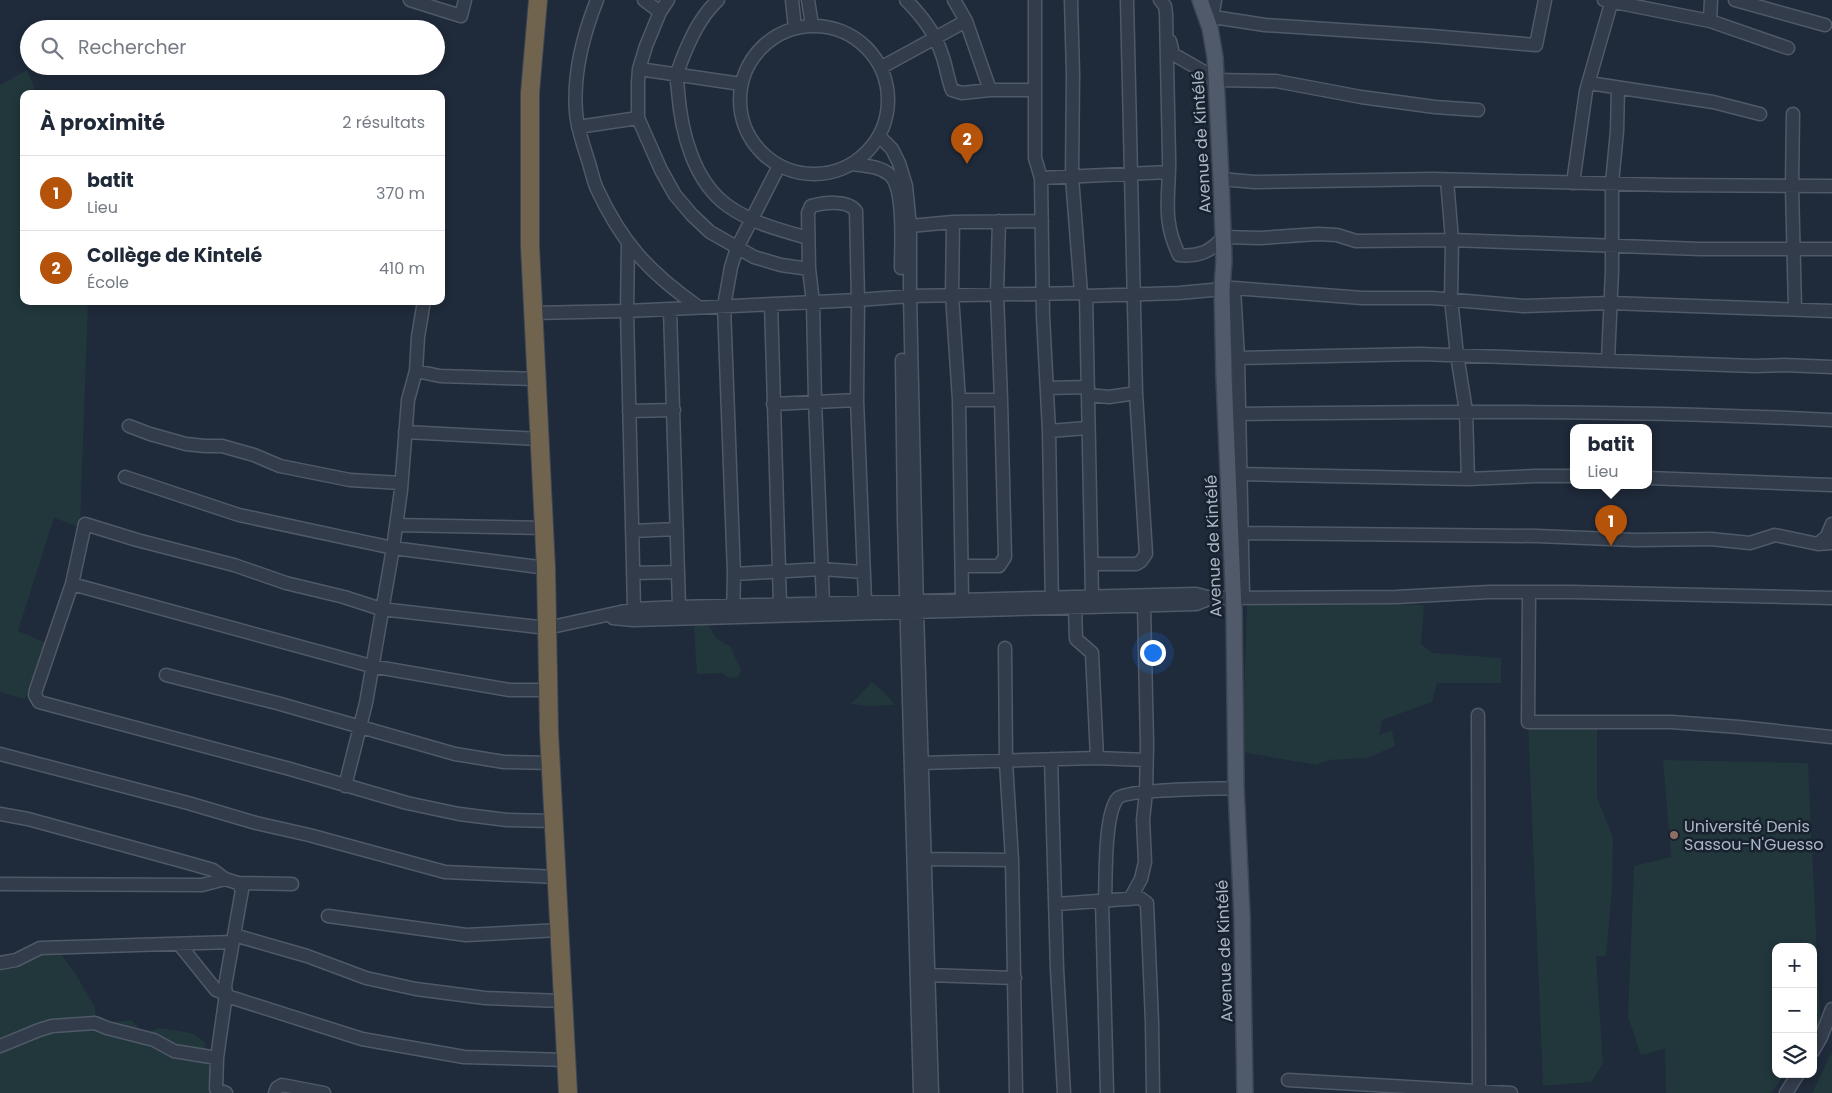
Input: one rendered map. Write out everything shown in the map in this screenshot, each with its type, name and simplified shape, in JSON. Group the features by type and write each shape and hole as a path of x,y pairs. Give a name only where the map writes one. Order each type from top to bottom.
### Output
{"highway":[{"path":"538,0 530,93 532,313 546,568 548,690 568,1093"}],"main road":[{"name":"Avenue de Kintélé","path":"1200,0 1211,22 1217,84 1224,260 1228,289 1224,377 1238,598 1236,788 1242,916 1245,1093"}],"street":[{"path":"410,0 461,16 465,0"},
{"path":"597,0 581,49 576,82 578,127 596,187 628,244 656,274 696,306"},
{"path":"644,0 660,12"},
{"path":"668,0 660,12 639,69 638,118 661,170 675,195 710,232 754,257 782,265 809,269"},
{"path":"717,0 703,16 688,44 677,75 679,106 686,139 696,165 705,181 726,205 752,220 775,229 808,238"},
{"path":"792,0 795,28"},
{"path":"808,0 812,26"},
{"path":"906,0 936,38 942,52 952,90 962,93 990,90 1034,90"},
{"path":"954,0 966,21 990,90"},
{"path":"1034,0 1035,158 1036,168 1041,178 1052,603"},
{"path":"1071,0 1074,74 1072,177 1083,294 1088,391 1092,597"},
{"path":"1092,564 1136,564 1142,561 1146,554 1136,393 1127,0"},
{"path":"1160,0 1165,6 1173,54 1211,76 1217,84 1276,81 1361,97 1435,107 1478,110"},
{"path":"1215,0 1211,22 1432,36 1536,45 1545,0"},
{"path":"1710,21 1711,0"},
{"path":"1735,0 1824,25"},
{"path":"1573,183 1581,121 1609,1 1669,6 1788,48"},
{"path":"1166,14 1170,172 1167,212 1169,228 1179,254 1190,256 1202,253 1215,247 1223,237 1260,238 1318,234 1338,235 1356,241 1452,240 1612,246 1832,249"},
{"path":"882,67 966,21"},
{"path":"812,26 833,28 853,36 870,50 882,67 888,88 888,110 879,136 865,155 853,164 829,173 803,174 779,166 760,151 746,132 740,108 741,84 748,65 760,48 776,36 795,28 812,26"},
{"path":"639,69 741,84"},
{"path":"1589,83 1618,89 1713,102 1760,114"},
{"path":"1608,360 1612,183 1618,131 1618,89"},
{"path":"1793,114 1792,186 1795,309"},
{"path":"578,127 638,118"},
{"path":"879,136 892,149 899,163 906,186 910,226 906,296"},
{"path":"853,164 872,167 892,176 900,196 906,296 920,1093"},
{"path":"734,611 724,306 731,267 737,248 779,166"},
{"path":"1041,178 1170,172"},
{"path":"1221,179 1255,182 1447,180 1832,186"},
{"path":"1447,180 1452,240 1451,299 1456,355 1466,411 1468,479"},
{"path":"823,603 813,302 809,269 808,213 811,206 824,203 849,205 856,211 858,300 857,400 865,601"},
{"path":"962,566 999,566 1004,557 1001,400 996,294 999,221"},
{"path":"910,226 953,222 1042,221"},
{"path":"953,222 952,295 959,400 962,599"},
{"path":"628,244 626,311 634,609"},
{"path":"532,313 626,311 906,296 1179,293 1228,289 1362,298 1451,299 1528,306 1610,303 1832,311"},
{"path":"1228,289 1238,358 1240,474 1238,598"},
{"path":"771,304 780,604"},
{"path":"345,786 366,703 393,548 408,400 416,371 418,338 423,305"},
{"path":"670,309 679,607"},
{"path":"1238,358 1409,354 1755,366 1784,364 1832,367"},
{"path":"416,371 440,376 536,379"},
{"path":"1047,388 1088,391 1110,397 1136,393"},
{"path":"774,404 857,400"},
{"path":"959,400 1001,400"},
{"path":"629,411 674,410"},
{"path":"1239,414 1466,411 1727,415 1832,420"},
{"path":"129,426 186,444 222,446 254,454 280,466 350,480 401,483"},
{"path":"1049,431 1088,428"},
{"path":"405,432 540,439"},
{"path":"1240,474 1468,479 1570,476"},
{"path":"125,477 239,515 393,548 546,568"},
{"path":"1652,478 1832,485"},
{"path":"554,821 507,820 459,814 388,798 290,769 39,702 35,695 36,690 72,584 84,524 234,565 286,583 344,597 381,609 547,628 634,609 679,607 734,611 780,604 865,601 912,606 962,599 1052,603 1075,607 1196,604 1211,598"},
{"path":"1818,544 1827,536 1832,524"},
{"path":"396,525 544,528"},
{"path":"632,531 677,529"},
{"path":"1240,533 1537,536 1635,540 1711,539 1750,543 1775,535 1818,544 1832,543"},
{"path":"734,574 822,569 863,572"},
{"path":"633,573 678,572"},
{"path":"72,584 371,666 510,690 548,690"},
{"path":"603,617 633,620 734,611 1052,603 1092,597 1196,594 1211,598 1238,598 1396,597 1488,592 1582,592 1832,598"},
{"path":"1529,593 1528,722 1671,722 1832,736"},
{"path":"1130,899 1141,880 1145,862 1143,820 1146,792 1144,605"},
{"path":"912,606 921,763 932,1093"},
{"path":"1075,607 1076,639 1092,653 1097,758"},
{"path":"1005,648 1006,762 1012,860 1016,1093"},
{"path":"166,674 360,726 455,754 504,762 552,763"},
{"path":"1478,715 1479,1091"},
{"path":"0,754 445,872 557,877"},
{"path":"921,763 1097,758 1146,760"},
{"path":"1051,759 1064,1093"},
{"path":"1107,1093 1104,901 1107,845 1112,811 1118,798 1126,794 1236,788"},
{"path":"0,814 28,819 214,870 225,879 238,883 292,884"},
{"path":"924,859 1012,860"},
{"path":"0,884 202,885 225,879"},
{"path":"226,1093 216,1089 217,1058 226,994 225,986 242,890 238,883"},
{"path":"1056,904 1140,898 1147,904 1154,1093"},
{"path":"328,916 466,935 560,930"},
{"path":"0,963 16,960 40,948 179,944 233,939 307,956 366,978 416,990 485,998 563,1001"},
{"path":"179,944 216,990 230,997 362,1039 464,1057 566,1060"},
{"path":"928,974 1014,978"},
{"path":"1817,1044 1832,1008"},
{"path":"0,1046 52,1026 95,1023 154,1040 174,1051 217,1058"},
{"path":"1786,1093 1795,1078"},
{"path":"1288,1080 1420,1090 1511,1093"},
{"path":"275,1093 277,1088 282,1085 324,1093"}],"green space":[{"path":"20,74 29,75 35,90 20,90 20,305 88,305 80,527 54,518 18,631 47,643 25,699 0,692 0,85"},
{"path":"1266,601 1424,605 1421,644 1433,653 1501,658 1501,683 1437,683 1432,702 1382,720 1379,735 1392,730 1395,746 1367,758 1329,760 1316,765 1242,752 1247,605"},
{"path":"703,618 716,637 730,646 741,670 738,677 729,678 722,673 697,674 694,627"},
{"path":"872,682 895,705 867,706 851,704"},
{"path":"1597,721 1597,797 1613,838 1612,890 1606,956 1596,956 1603,1064 1591,1082 1543,1086 1528,722"},
{"path":"1663,760 1808,763 1817,943 1772,943 1772,1078 1782,1078 1771,1093 1666,1093 1665,1049 1641,1055 1628,1017 1634,866 1671,857"},
{"path":"59,951 95,1007 96,1018 0,1044 0,965 13,968 32,955"},
{"path":"1817,953 1821,1037 1817,1041"},
{"path":"131,1020 144,1033 160,1028 191,1033 204,1041 213,1079 207,1089 214,1093 0,1093 0,1048 46,1029"},
{"path":"1831,1054 1832,1093 1812,1093"}],"place":[{"name":"Collège de Kintelé","path":"967,164"},
{"name":"batit","path":"1611,546"},
{"name":"Université Denis Sassou-N'Guesso","path":"1674,835"}]}
